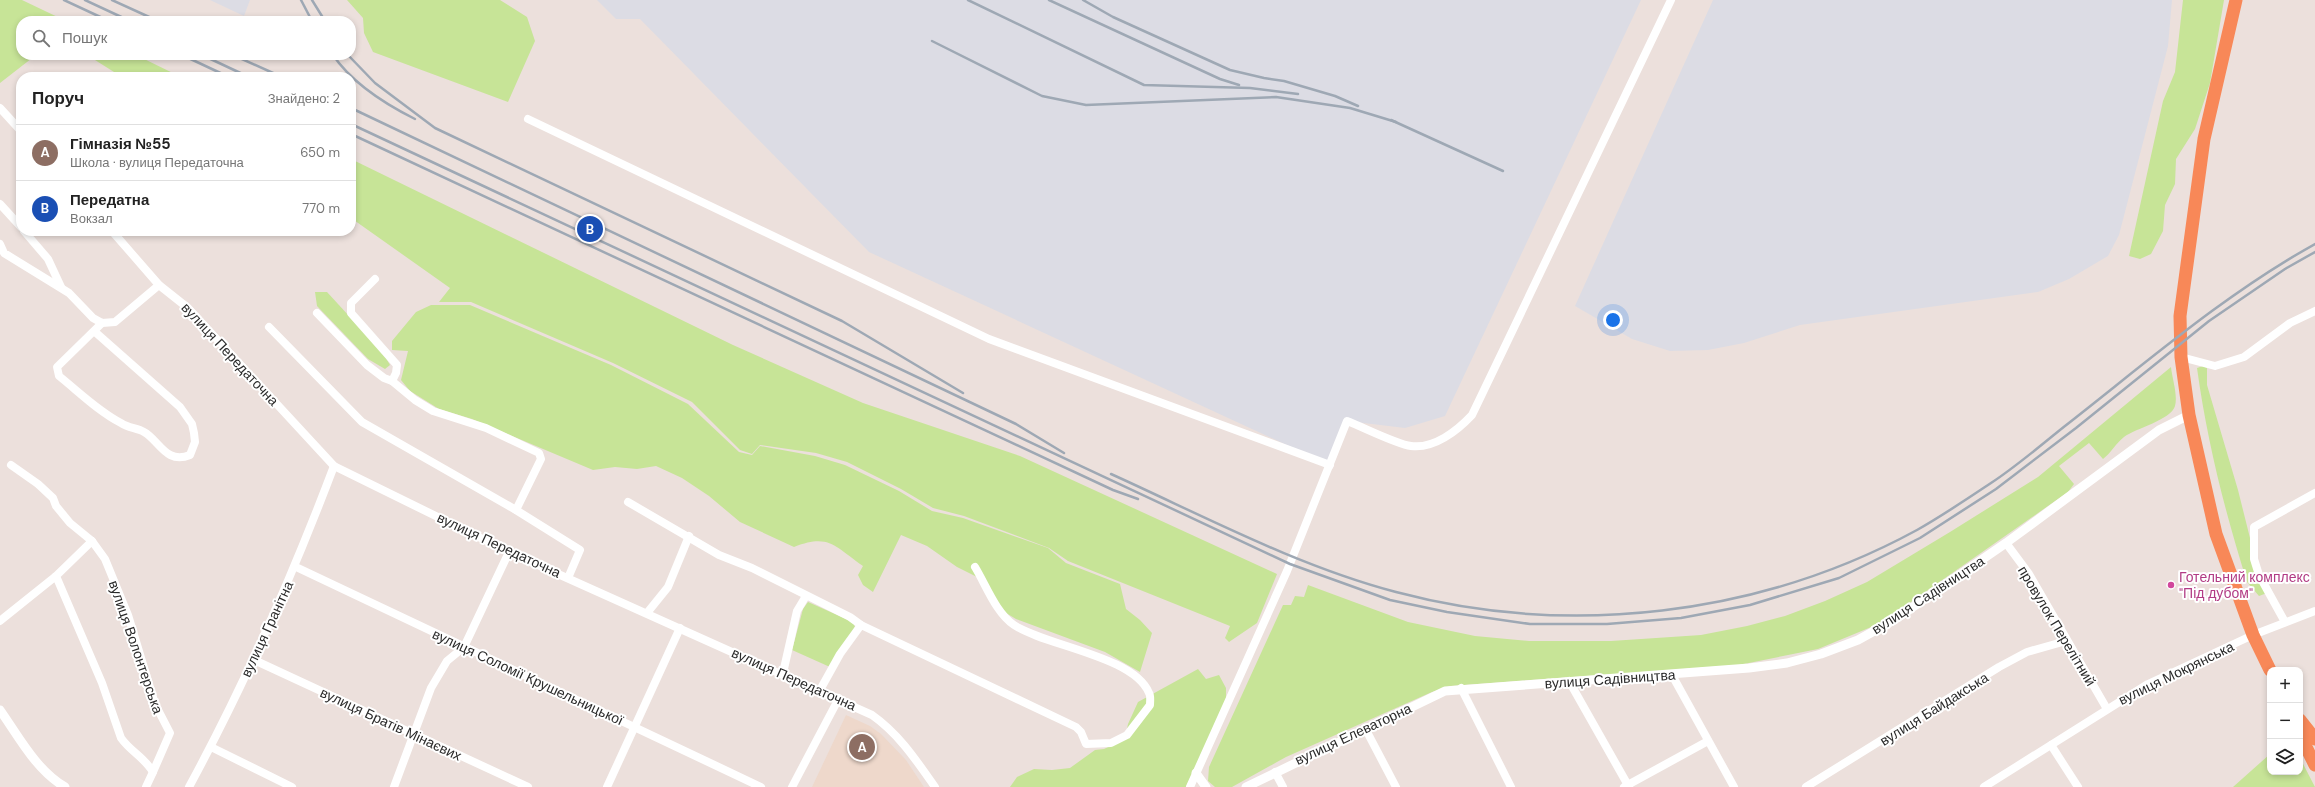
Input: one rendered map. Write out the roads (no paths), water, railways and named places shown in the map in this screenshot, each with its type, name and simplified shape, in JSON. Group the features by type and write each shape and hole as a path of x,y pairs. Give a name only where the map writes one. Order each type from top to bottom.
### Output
{"highway":[{"path":"2236,0 2204,139 2180,316 2181,357 2189,415 2216,534 2253,635 2269,667"},
{"path":"2303,724 2315,739"},
{"path":"2302,739 2315,765"}],"street":[{"path":"1190,787 1281,584 1347,421 1410,446 1432,444 1459,428 1472,415 1671,0"},
{"path":"0,108 16,126"},
{"path":"528,119 989,339 1330,465"},
{"path":"0,204 16,222"},
{"path":"28,236 48,259 60,287"},
{"name":"вулиця Передаточна","path":"116,236 159,285 188,308 334,466 509,552 839,698 872,715 888,726 911,752 935,787"},
{"path":"0,244 2,252 69,293 93,318 102,323 115,322 159,285"},
{"path":"375,279 351,304 350,308 351,313 397,365 396,373 392,381"},
{"path":"2181,357 2215,366 2244,357 2290,323 2315,311"},
{"path":"317,313 367,365 384,378 392,381 415,400 434,411 486,428 539,453 541,459 516,510"},
{"path":"94,331 180,407 193,428 194,442 190,455 184,458 167,453 159,448 145,432 132,429 111,417 59,376 57,367 102,323"},
{"path":"269,327 362,422 516,510 580,550 568,578"},
{"name":"вулиця Садівництва","path":"1461,688 1672,675 1749,668 1787,662 1820,654 1858,640 1894,620 2006,543 2159,430 2189,415"},
{"path":"0,621 56,576 92,541 70,523 56,506 53,498 38,484 11,465"},
{"name":"вулиця Гранітна","path":"189,787 211,747 254,660 296,567 334,466"},
{"path":"2285,622 2259,575 2254,559 2254,527 2315,493"},
{"path":"628,502 689,536 719,555 752,568 850,617 861,625 1076,727 1081,732 1086,744 1110,743 1127,735 1150,705 1150,693 1143,683 1108,660 1042,637 1014,625 1003,614 975,567"},
{"path":"647,613 668,587 689,536"},
{"name":"вулиця Волонтерська","path":"92,541 105,559 128,615 155,704 170,733 153,772"},
{"name":"провулок Перелітний","path":"2006,543 2029,574 2066,641 2107,709"},
{"path":"394,787 439,674 447,662 464,647 509,552"},
{"name":"вулиця Соломії Крушельницької","path":"296,567 761,787"},
{"path":"56,576 102,684 122,738 126,744 146,760 153,772 146,787"},
{"path":"782,673 797,611 806,596"},
{"name":"вулиця Мокрянська","path":"1984,787 2148,684 2253,635 2315,611"},
{"path":"820,690 840,654 861,625"},
{"path":"607,787 680,628"},
{"name":"вулиця Байдакська","path":"1806,787 1999,667 2027,652 2066,641"},
{"name":"вулиця Братів Мінаєвих","path":"254,660 528,787"},
{"path":"1672,675 1734,787"},
{"path":"1569,681 1627,786 1708,741"},
{"path":"1461,688 1512,787"},
{"name":"вулиця Елеваторна","path":"1246,787 1365,728 1445,691 1461,688"},
{"path":"792,787 839,698"},
{"path":"0,710 39,766 52,780 65,787"},
{"path":"1365,728 1396,787"},
{"path":"2051,745 2078,787"},
{"path":"211,747 292,787"},
{"path":"1275,772 1283,787"},
{"path":"1196,773 1206,787"}],"railway":[{"path":"64,0 98,16"},
{"path":"85,0 119,16"},
{"path":"112,0 147,16"},
{"path":"301,0 309,16"},
{"path":"312,0 322,16"},
{"path":"968,0 1144,85 1250,88 1298,94"},
{"path":"1049,0 1220,79 1239,85"},
{"path":"1083,0 1113,17 1230,70 1284,81 1335,96 1358,106"},
{"path":"932,41 1042,96 1086,105 1276,97 1350,108 1396,122"},
{"path":"193,60 218,72"},
{"path":"213,60 238,72"},
{"path":"244,60 271,72"},
{"path":"337,60 347,72"},
{"path":"353,60 375,83 435,128 842,321 963,393"},
{"path":"356,81 381,100 415,119"},
{"path":"356,110 1016,424 1064,453"},
{"path":"1391,120 1503,171"},
{"path":"356,126 1290,564 1390,600 1447,612 1530,624 1607,624 1681,618 1750,605 1839,578 1920,538 1996,489 2076,428 2209,321 2285,269 2315,252"},
{"path":"356,136 1113,490 1138,499"},
{"path":"1111,474 1251,539 1323,568 1396,592 1462,606 1528,614 1595,615 1662,610 1728,600 1793,582 1856,559 1917,530 1936,519 2010,470 2156,353 2218,307 2282,264 2315,244"}],"place":[{"name":"Передатна","path":"590,229"},
{"name":"Готельний комплекс \"Під дубом\"","path":"2171,585"},
{"name":"Гімназія №55","path":"862,747"}]}
